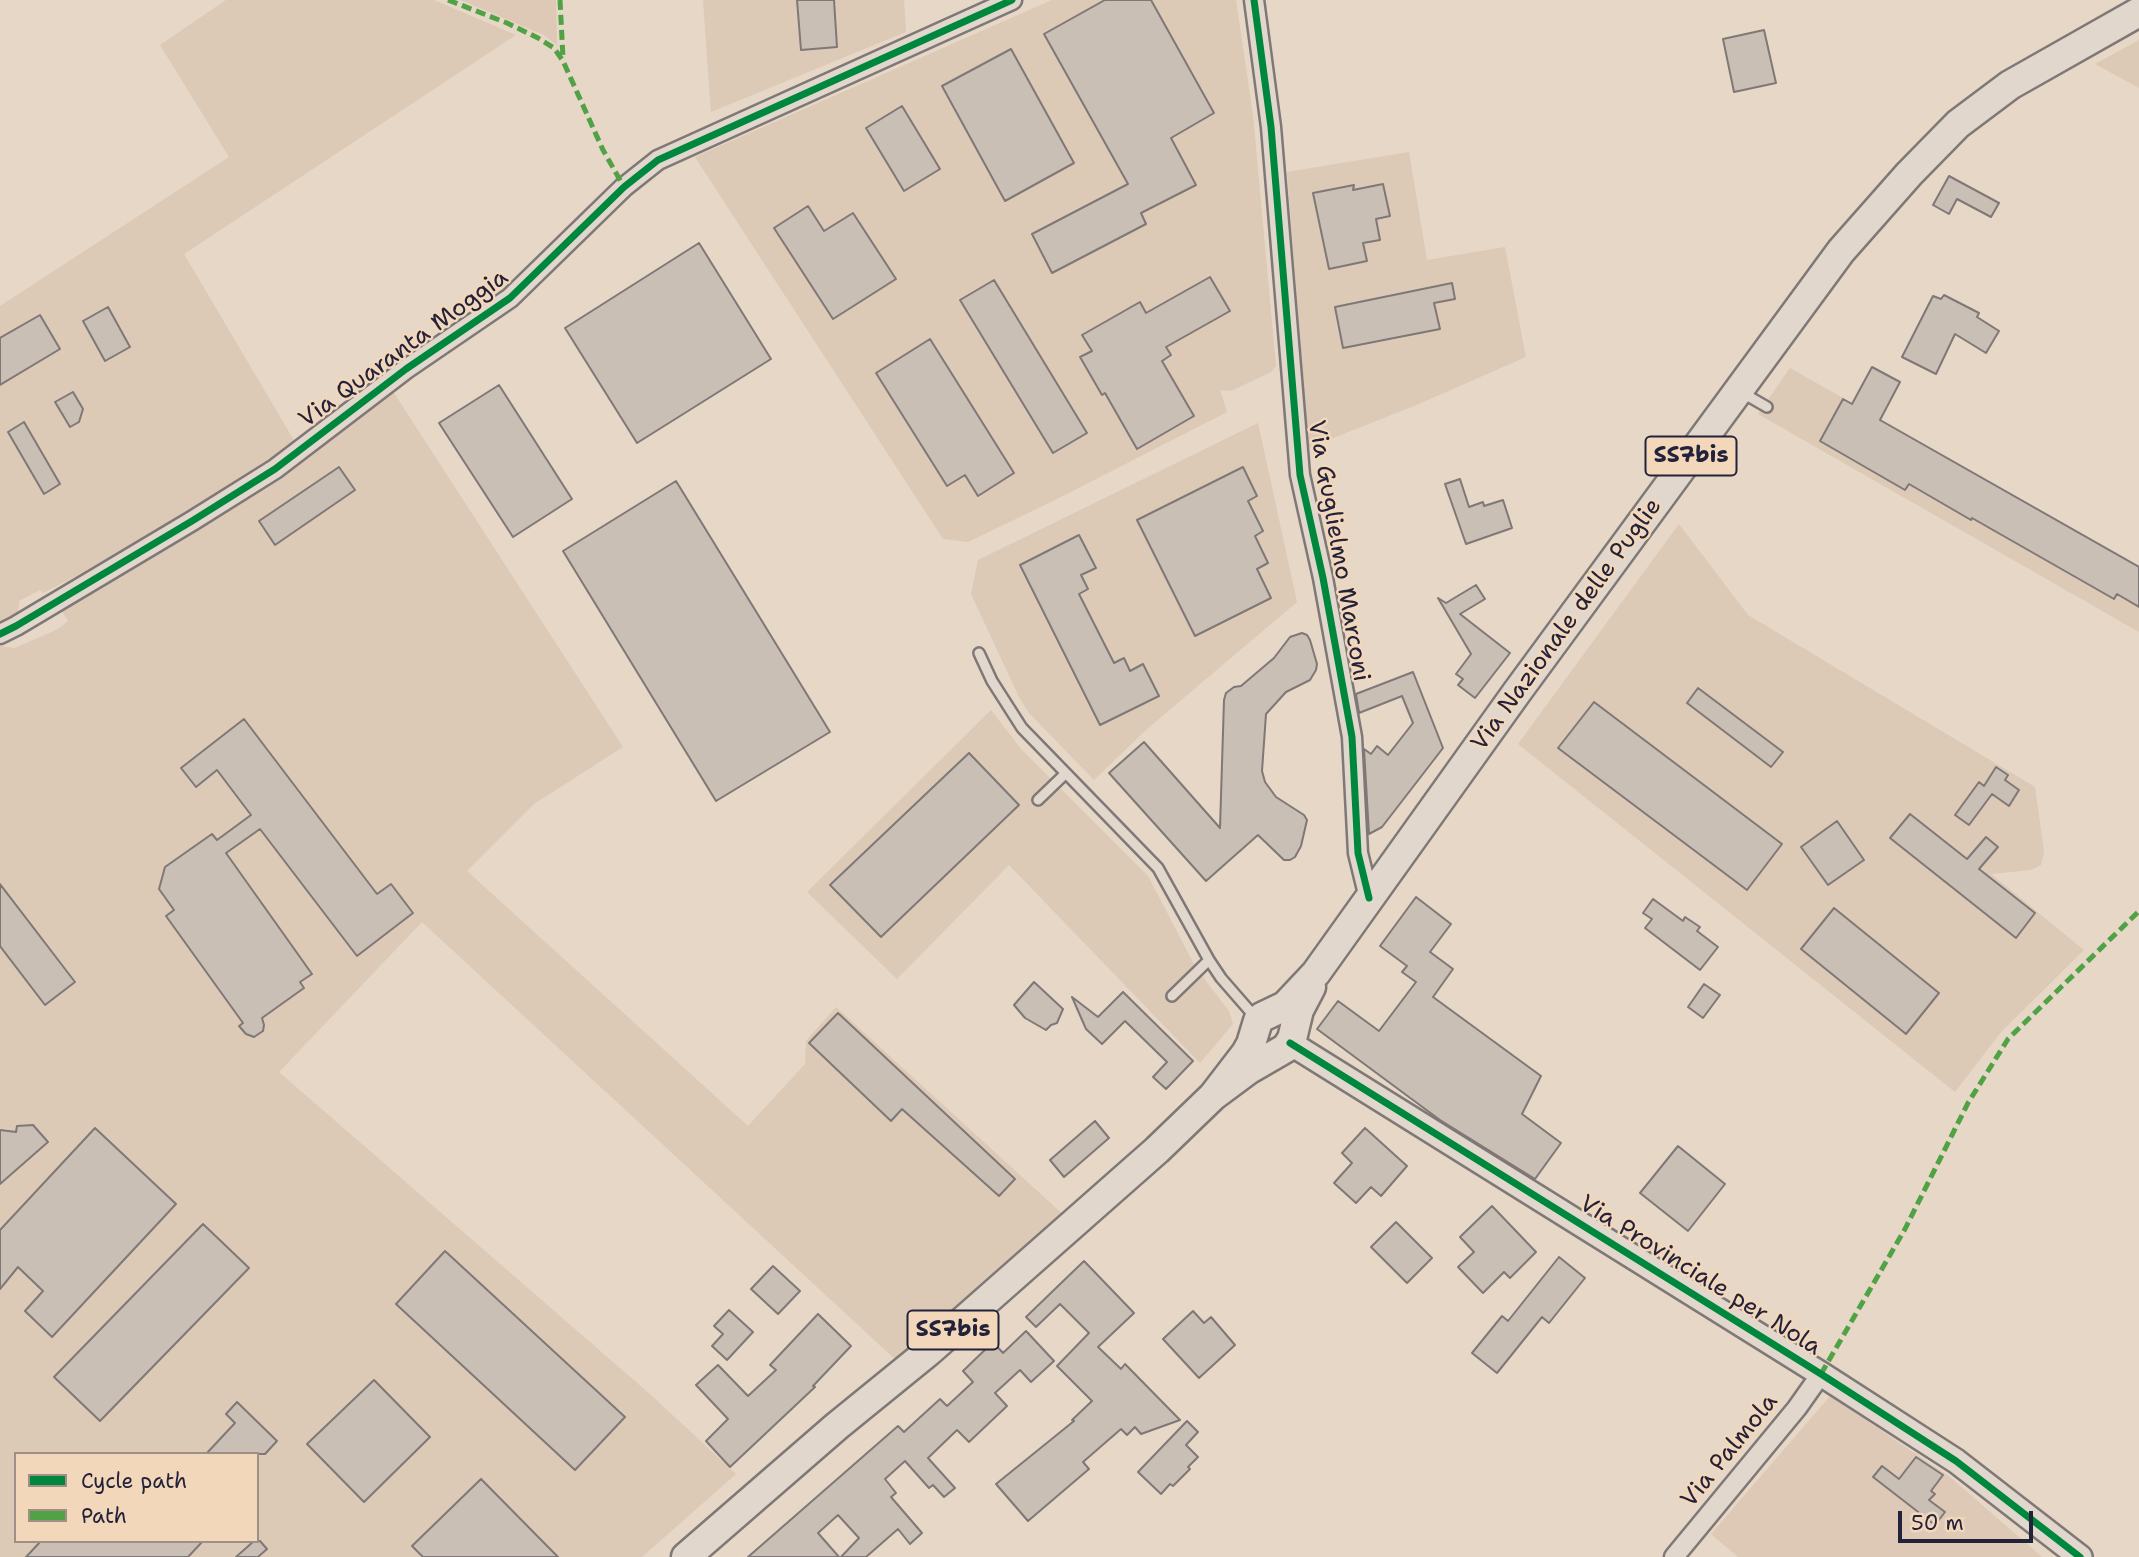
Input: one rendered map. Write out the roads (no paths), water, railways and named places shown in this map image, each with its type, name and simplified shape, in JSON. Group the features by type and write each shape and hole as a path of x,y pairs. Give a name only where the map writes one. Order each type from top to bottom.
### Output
{"main road":[{"name":"Via Nazionale delle Puglie","path":"1213,1096 1246,1053 1260,1023 1286,1006 1316,973 1517,692 1841,251 1958,124 2010,85 2139,12"},
{"name":"Via Nazionale delle Puglie","path":"686,1557 837,1426 928,1352 1157,1150 1213,1096 1288,1043 1316,973"},
{"path":"1260,1023 1273,1013 1284,1016 1291,1024 1288,1043"}],"street":[{"name":"Via Quaranta Moggia","path":"0,634 275,469 406,369 510,299 624,187 658,160 1012,0"},
{"name":"Via Guglielmo Marconi","path":"1254,0 1271,127 1300,475 1323,578 1352,737 1358,853 1369,898"},
{"name":"Via Provinciale per Nola","path":"1288,1043 1821,1374 1956,1461 2080,1557"},
{"name":"Via Palmola","path":"1674,1557 1797,1408 1821,1374"}],"lane":[{"path":"1739,391 1767,407"},
{"path":"979,653 992,681 1022,728 1158,868 1209,960 1260,1023"},
{"path":"1038,800 1065,774"},
{"path":"1172,996 1209,960"}]}
